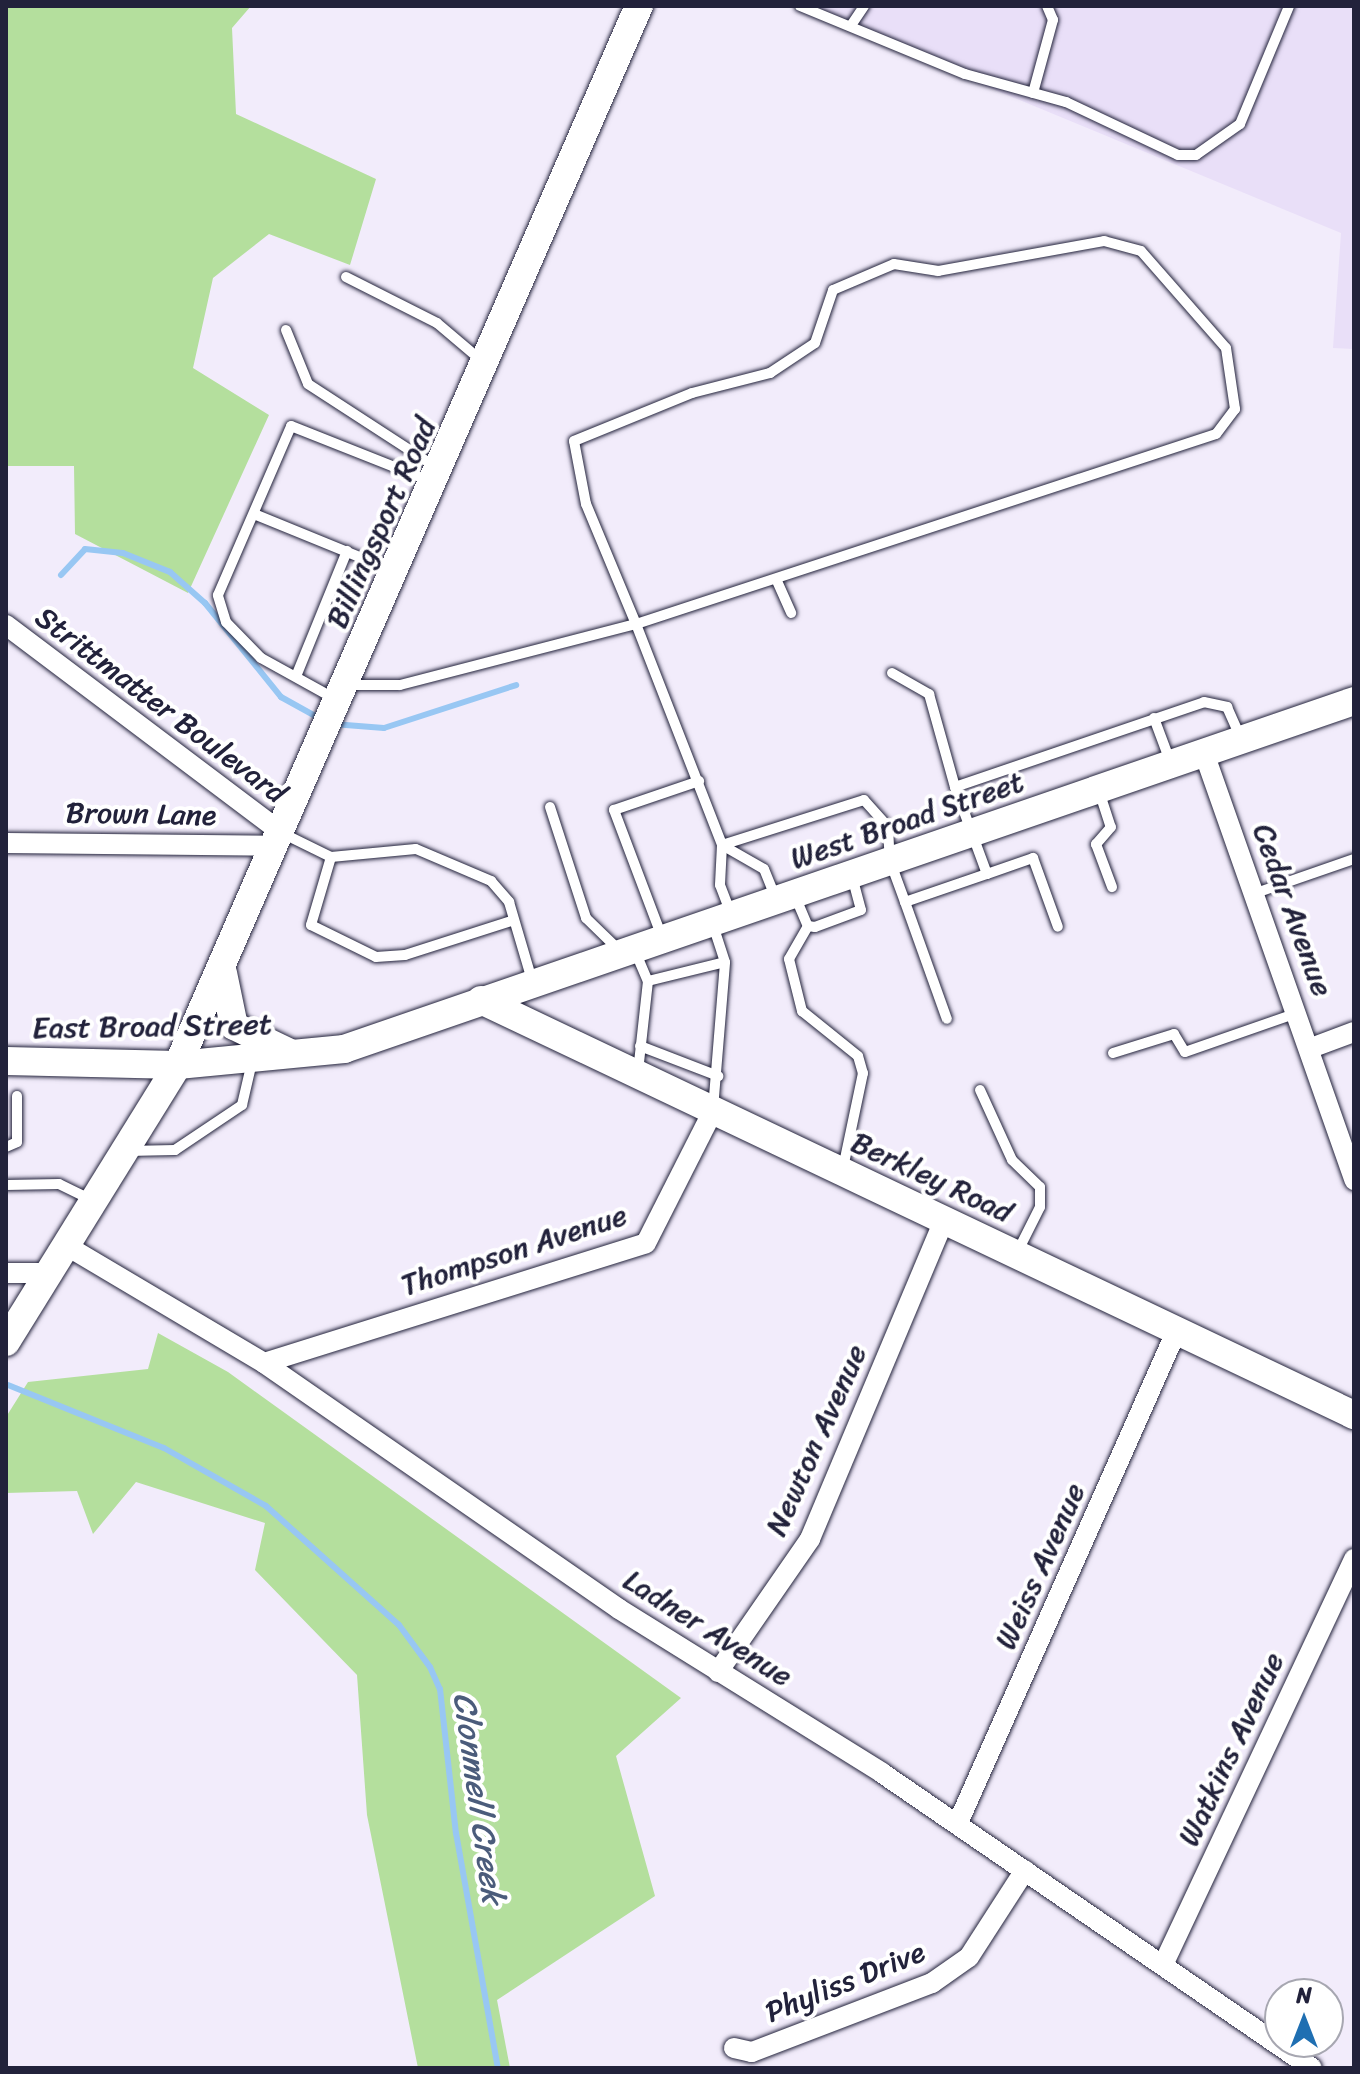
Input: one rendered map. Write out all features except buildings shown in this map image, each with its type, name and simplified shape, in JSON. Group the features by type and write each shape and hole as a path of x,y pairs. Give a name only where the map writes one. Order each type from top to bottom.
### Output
{"main road":[{"name":"Billingsport Road","path":"6,1342 178,1065 487,366 639,6"},
{"name":"West Broad Street","path":"481,1000 1354,701"},
{"path":"223,968 234,1026 258,1044 302,1057"},
{"name":"Berkley Road","path":"481,1000 639,1059 713,1111 1354,1415"},
{"name":"East Broad Street","path":"6,1061 178,1065 302,1057 481,1000"}],"street":[{"name":"Strittmatter Boulevard","path":"6,625 278,839"},
{"name":"Cedar Avenue","path":"1204,753 1299,1013 1354,1180"},
{"name":"Brown Lane","path":"6,843 278,839"},
{"path":"1311,1048 1354,1032"},
{"name":"Thompson Avenue","path":"264,1363 646,1243 713,1111"},
{"name":"Newton Avenue","path":"718,1672 810,1539 944,1220"},
{"name":"Ladner Avenue","path":"67,1246 264,1363 718,1672 958,1823 1312,2068"},
{"path":"6,1273 50,1273"},
{"name":"Weiss Avenue","path":"958,1823 1176,1332"},
{"name":"Watkins Avenue","path":"1163,1965 1354,1559"},
{"name":"Phyliss Drive","path":"734,2048 752,2052 932,1983 969,1957 1025,1870"}],"lane":[{"path":"800,6 830,11 852,24 965,74 1033,93 1178,155 1196,155 1240,124 1289,6"},
{"path":"852,24 864,6"},
{"path":"1033,93 1053,20 1047,6"},
{"path":"438,477 291,426 218,595 219,608 261,658 297,674 337,708 400,685 636,624 777,581 1216,434 1235,409 1226,348 1141,251 1104,241 938,271 894,264 833,290 815,343 770,373 692,393 574,441 586,504 636,624 699,781 722,845 720,885 725,962 713,1111"},
{"path":"346,277 437,323 487,366"},
{"path":"286,330 308,384 438,477"},
{"path":"254,514 397,572"},
{"path":"297,674 347,551"},
{"path":"777,581 791,613"},
{"path":"892,673 929,694 955,787 987,874"},
{"path":"955,787 1204,702 1227,707 1241,740"},
{"path":"1154,718 1171,764"},
{"path":"662,938 614,810 699,781"},
{"path":"1098,789 1111,827 1096,844 1112,887"},
{"path":"722,845 864,800 888,827 890,861 947,1019"},
{"path":"550,807 586,918 628,950 648,981 639,1059 718,1076"},
{"path":"278,839 331,857 416,849 491,881 514,920 532,982"},
{"path":"722,845 764,869 808,926"},
{"path":"331,857 311,925 376,957 405,955 514,920"},
{"path":"905,902 1033,858 1058,927"},
{"path":"1256,893 1354,859"},
{"path":"842,1172 863,1073 858,1056 802,1011 789,959 808,926 861,910 851,875"},
{"path":"648,981 725,962"},
{"path":"1113,1053 1174,1034 1185,1052 1299,1013"},
{"path":"125,1151 175,1150 242,1105 252,1062"},
{"path":"980,1090 1012,1160 1040,1187 1040,1207 1016,1254"},
{"path":"6,1147 17,1142 17,1096"},
{"path":"6,1185 59,1184 94,1201"}],"shaded area":[{"path":"792,6 1354,6 1354,349 1333,348 1341,233"}],"green space":[{"path":"6,6 251,6 232,28 236,114 376,179 350,265 269,234 213,278 193,368 269,415 188,593 75,534 74,466 6,466"},
{"path":"158,1333 228,1372 681,1698 616,1756 655,1896 497,2000 510,2068 418,2068 367,1815 357,1675 255,1570 265,1523 136,1482 93,1534 77,1491 6,1493 6,1417 28,1382 148,1369"}],"waterway":[{"path":"61,575 85,549 123,553 170,572 205,603 281,697 319,718"},
{"path":"333,724 384,728 516,685"},
{"name":"Clonmell Creek","path":"8,1385 164,1448 266,1506 399,1625 430,1667 440,1689 456,1833 498,2068"}]}
